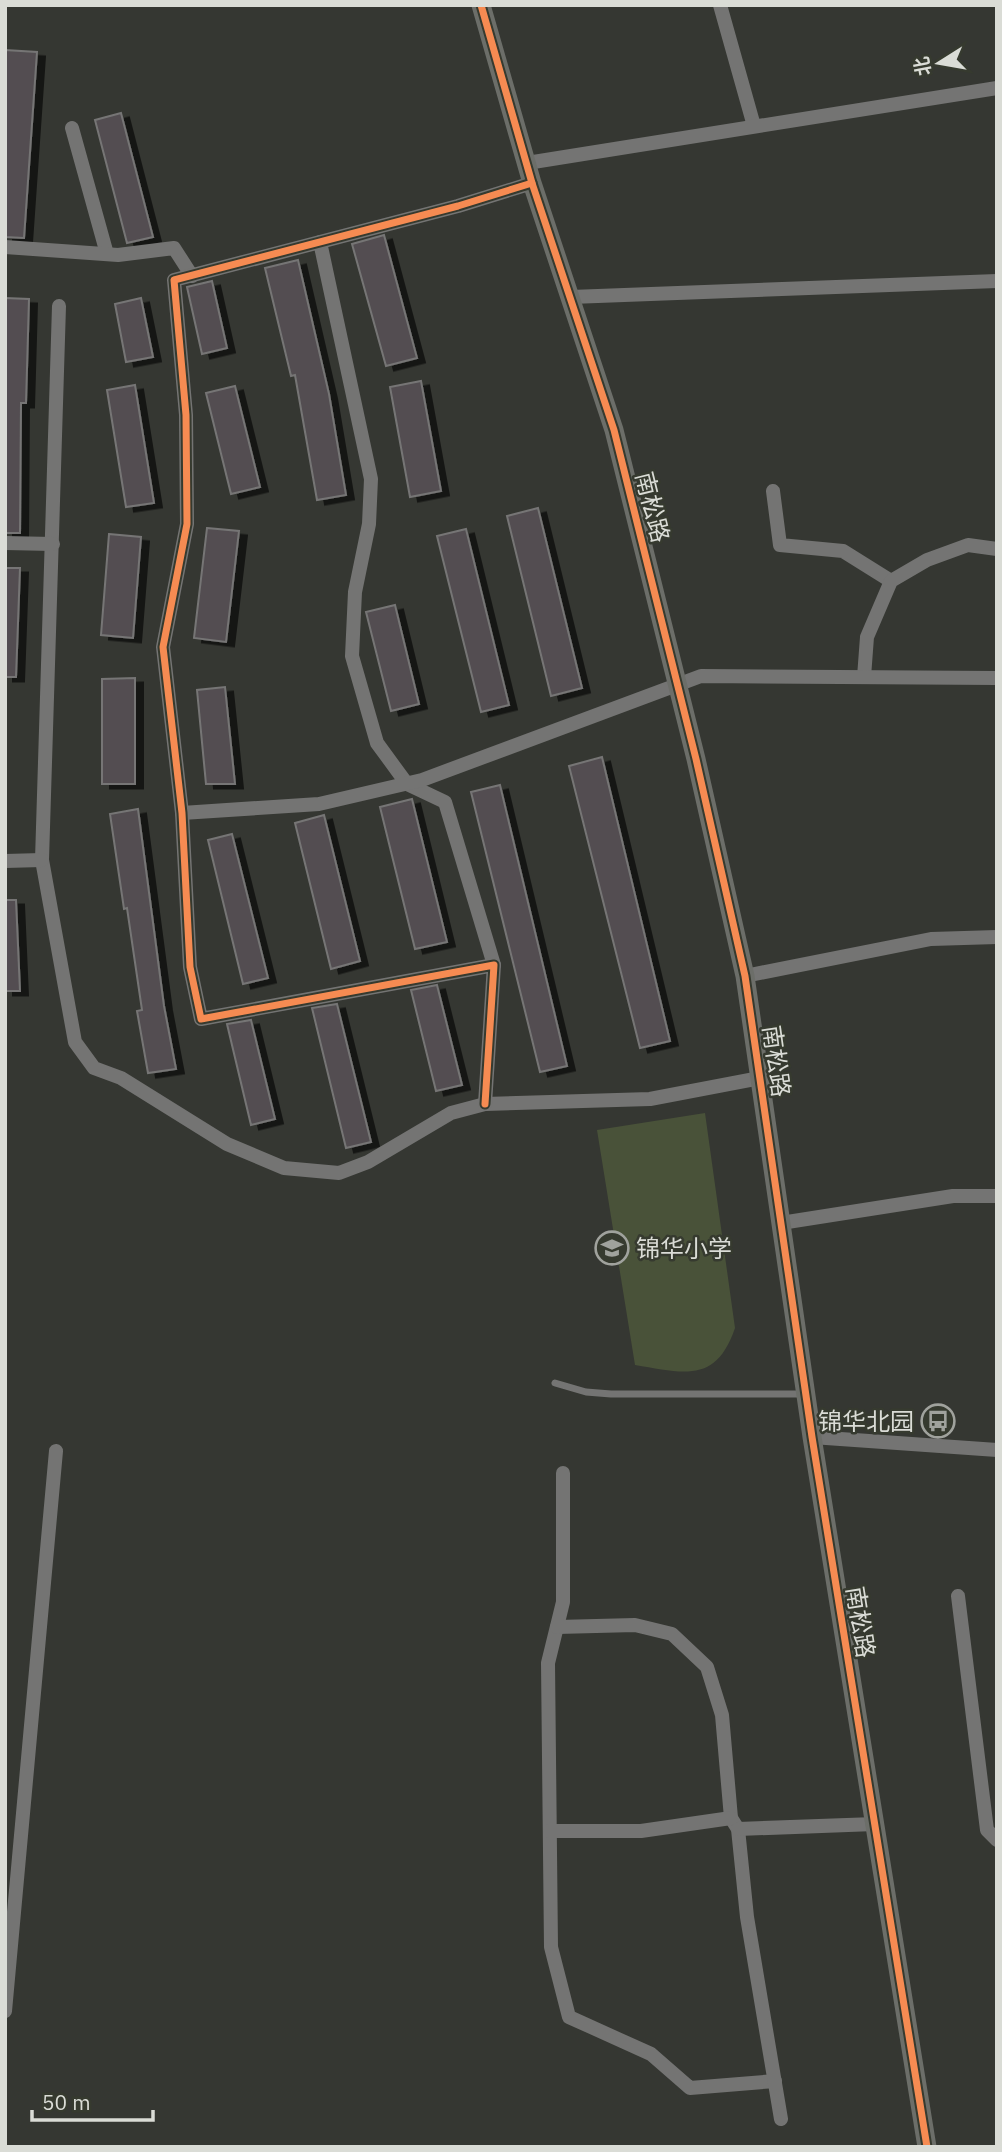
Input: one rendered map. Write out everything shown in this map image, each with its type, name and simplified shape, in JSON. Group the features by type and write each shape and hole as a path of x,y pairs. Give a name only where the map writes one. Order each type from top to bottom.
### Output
{"street":[{"name":"南松路","path":"481,5 532,183 614,430 745,976 812,1437 927,2147"},
{"path":"720,5 754,127"},
{"path":"527,163 997,88"},
{"path":"72,128 107,254"},
{"path":"494,965 201,1019 190,967 182,813 163,646 187,524 186,415 174,280 532,183"},
{"path":"320,242 371,479 369,524 355,592 352,656 377,743 407,784 445,802 494,965 485,1104"},
{"path":"5,247 107,254 174,247 192,276"},
{"path":"571,297 997,281"},
{"path":"59,306 42,860 75,1042 94,1068 121,1078 227,1144 284,1168 339,1173 368,1162 451,1113 485,1104 650,1099 760,1078"},
{"path":"773,491 780,545 843,551 891,582"},
{"path":"5,543 53,544"},
{"path":"864,677 867,637 891,582 927,560 968,545 997,549"},
{"path":"182,813 319,804 407,784 701,676 997,678"},
{"path":"5,862 42,860"},
{"path":"745,976 931,939 997,937"},
{"path":"781,1223 953,1196 997,1196"},
{"path":"812,1437 997,1450"},
{"path":"5,2011 56,1451"},
{"path":"563,1473 563,1602 548,1663 551,1947 569,2017 651,2054 690,2088 775,2081"},
{"path":"958,1596 987,1830 997,1840"},
{"path":"557,1627 635,1625 673,1634 707,1667 722,1715 747,1917 781,2119"},
{"path":"550,1830 655,1830 735,1823 875,1824"}],"lane":[{"path":"555,1383 586,1392 611,1394 806,1394"}],"green space":[{"path":"705,1113 735,1328 718,1359 708,1366 683,1372 635,1365 597,1130"}],"building":[{"path":"5,50 37,52 24,238 5,237"},
{"path":"121,113 153,237 127,243 95,120"},
{"path":"384,235 417,358 386,366 352,244"},
{"path":"298,260 329,394 346,495 317,500 295,375 291,376 265,268"},
{"path":"212,281 227,348 202,354 187,287"},
{"path":"5,298 29,299 26,403 21,403 20,533 5,533"},
{"path":"141,298 153,357 126,362 115,304"},
{"path":"421,381 441,491 410,497 390,387"},
{"path":"135,385 154,503 126,507 107,390"},
{"path":"235,386 260,487 231,494 206,393"},
{"path":"538,508 582,688 551,696 507,516"},
{"path":"207,528 239,531 226,642 194,638"},
{"path":"466,529 509,705 481,712 437,536"},
{"path":"109,534 141,537 133,638 101,635"},
{"path":"5,568 20,568 16,677 5,677"},
{"path":"395,605 419,704 391,711 366,612"},
{"path":"135,678 135,784 102,784 102,679"},
{"path":"225,687 235,784 206,784 197,690"},
{"path":"602,757 670,1041 640,1048 569,766"},
{"path":"500,785 567,1066 540,1072 471,792"},
{"path":"412,799 447,942 415,949 380,807"},
{"path":"138,809 164,1006 176,1069 148,1073 137,1011 142,1010 110,814"},
{"path":"324,815 360,961 331,969 295,823"},
{"path":"232,834 268,978 243,984 208,840"},
{"path":"5,900 16,900 20,991 5,991"},
{"path":"437,985 462,1085 436,1091 411,990"},
{"path":"337,1004 371,1142 346,1148 312,1008"},
{"path":"251,1020 275,1119 251,1125 227,1024"}],"cycle path":[{"path":"481,5 532,183 614,430 696,759 745,976 812,1437 927,2147"},
{"path":"485,1104 494,965 201,1019 190,967 182,813 163,647 187,524 186,415 174,280 458,206 532,183"}],"place":[{"name":"锦华小学","path":"612,1248"},
{"name":"锦华北园","path":"938,1421"}]}
